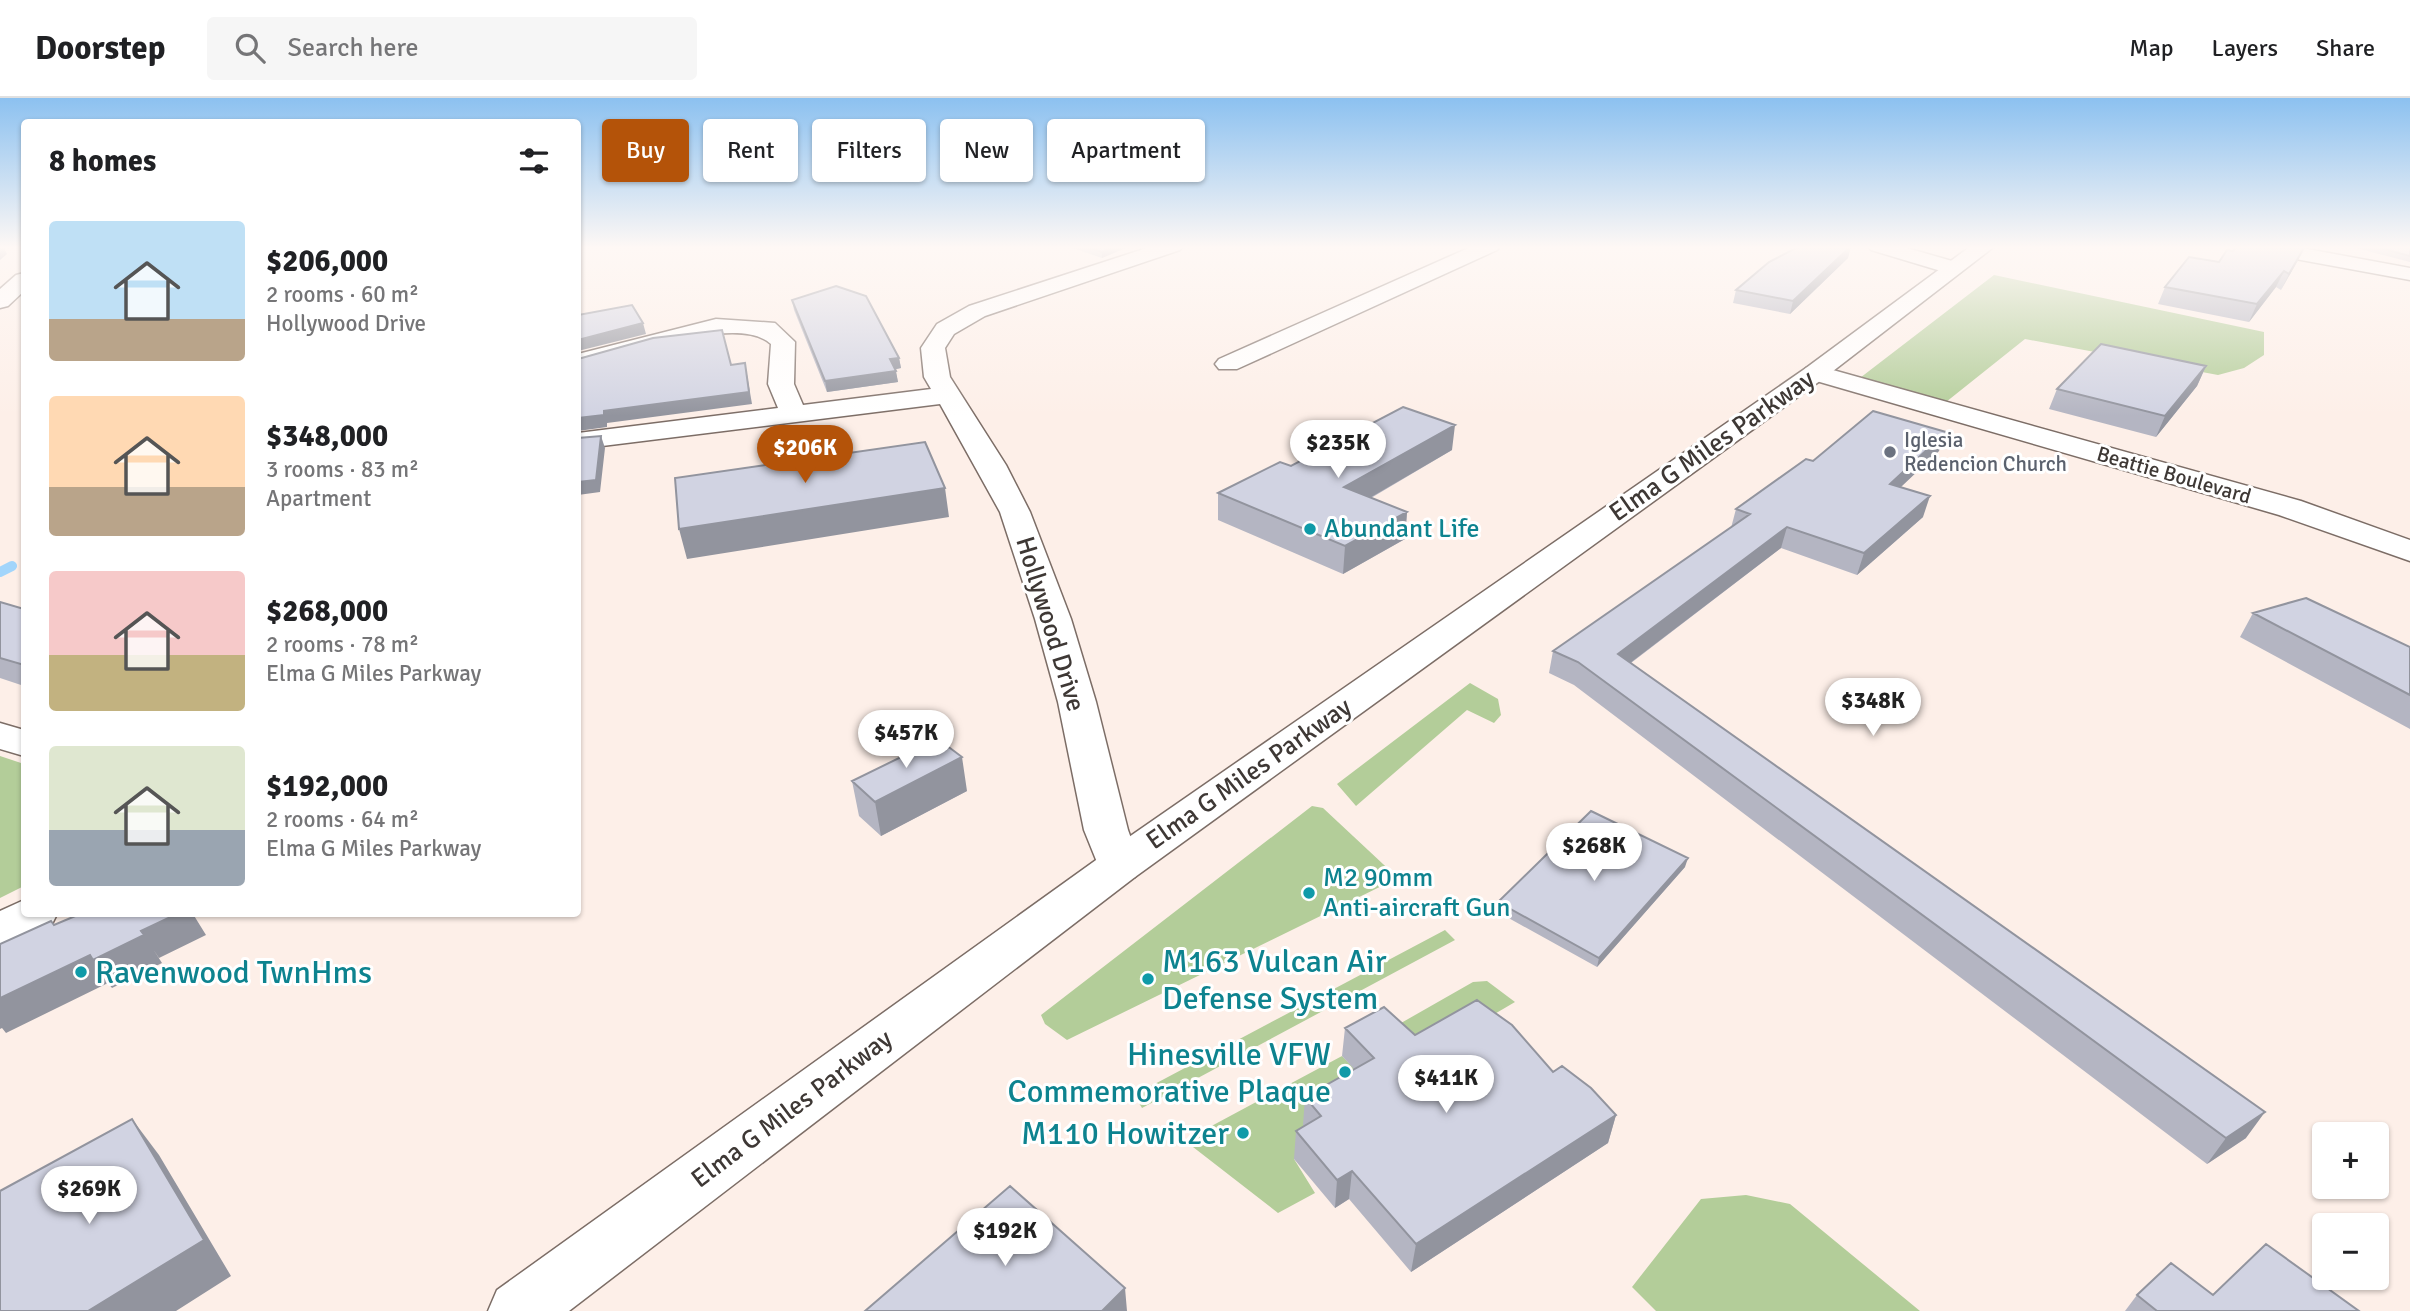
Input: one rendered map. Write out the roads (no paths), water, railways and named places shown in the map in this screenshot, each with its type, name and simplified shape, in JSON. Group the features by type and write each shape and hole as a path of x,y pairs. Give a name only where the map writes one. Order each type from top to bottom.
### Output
{"street":[{"name":"Hollywood Drive","path":"1004,303 945,328 933,348 937,377 991,464 1015,512 1054,619 1106,830 1119,866"},
{"path":"1228,365 1365,303"},
{"name":"Elma G Miles Parkway","path":"519,1311 1119,866 1815,373 1906,303"},
{"path":"581,361 672,335 716,326 767,328 783,342 781,384 793,413"},
{"name":"Beattie Boulevard","path":"1815,373 2290,508 2410,551"},
{"path":"581,441 947,395"},
{"path":"0,735 21,743"},
{"path":"0,931 28,917"}],"waterway":[{"path":"0,572 12,566"}],"place":[{"name":"Iglesia Redencion Church","path":"1890,452"},
{"name":"Abundant Life","path":"1310,529"},
{"name":"M2 90mm Anti-aircraft Gun","path":"1309,893"},
{"name":"Ravenwood TwnHms","path":"81,972"},
{"name":"M163 Vulcan Air Defense System","path":"1148,979"},
{"name":"Hinesville VFW Commemorative Plaque","path":"1345,1072"},
{"name":"M110 Howitzer","path":"1243,1133"}]}
